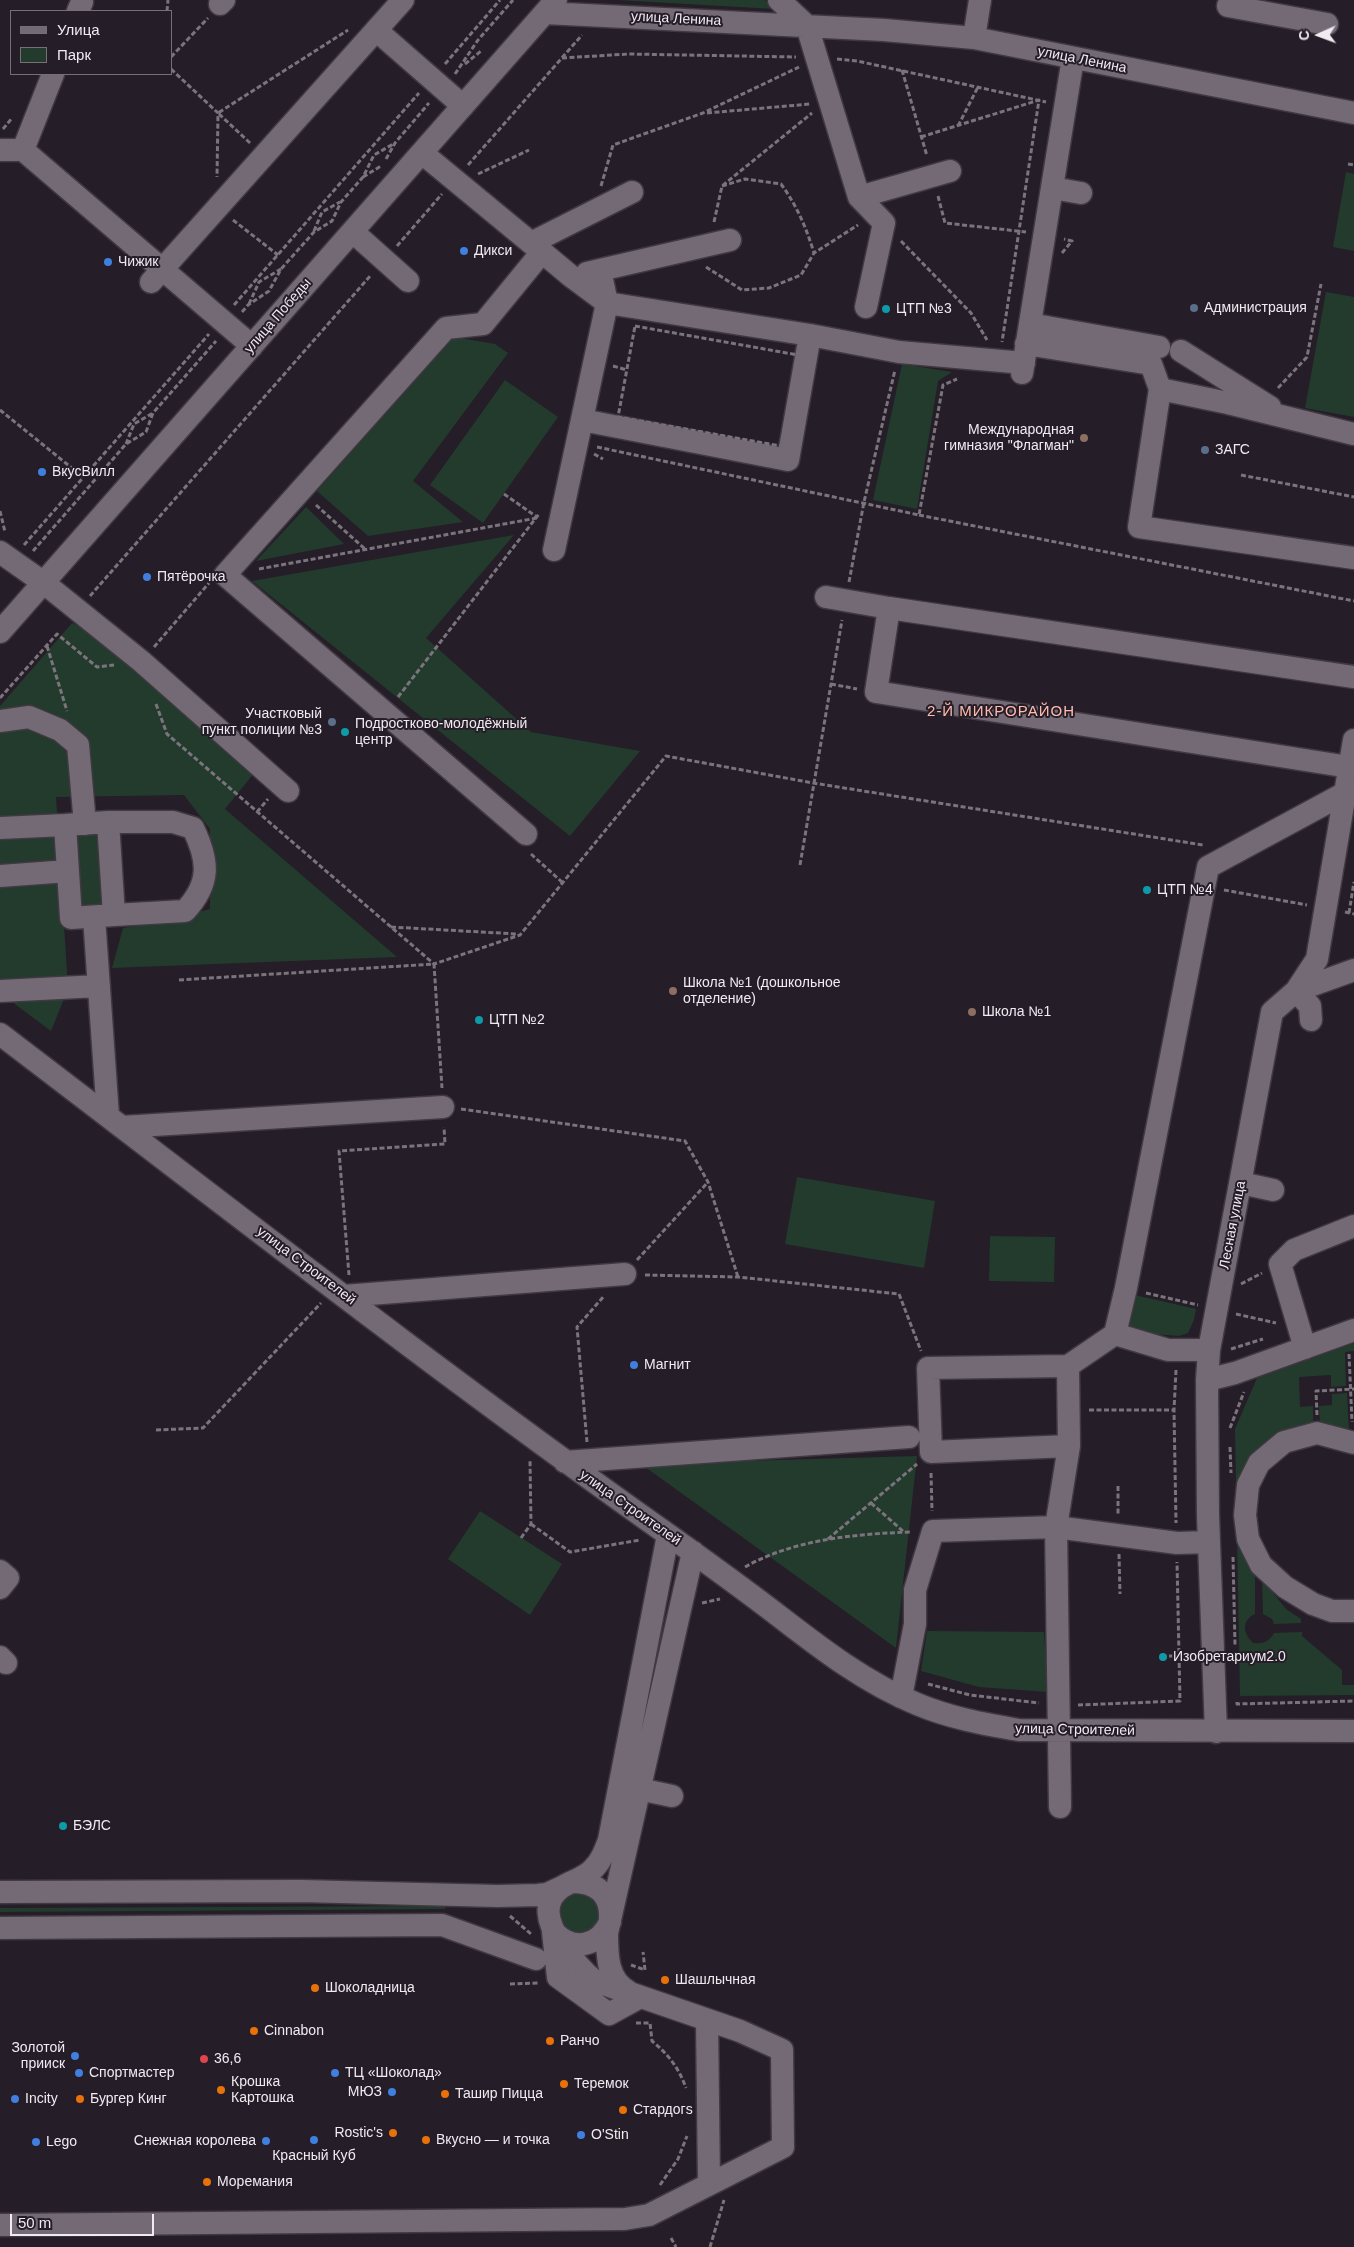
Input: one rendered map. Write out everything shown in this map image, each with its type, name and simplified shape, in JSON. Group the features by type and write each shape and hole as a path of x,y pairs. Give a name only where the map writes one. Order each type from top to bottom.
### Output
{"street":[{"path":"156,276 403,0"},
{"path":"779,0 807,26 828,100 843,129 859,197 880,219 866,307"},
{"path":"974,38 980,0"},
{"name":"улица Ленина","path":"550,6 974,38 1354,113"},
{"name":"улица Победы","path":"0,632 550,6"},
{"path":"1228,6 1326,24"},
{"path":"376,30 463,106"},
{"path":"1026,351 1073,58"},
{"path":"35,155 54,75"},
{"path":"0,150 35,155 95,222 156,276 225,323 252,346"},
{"path":"422,153 464,178 536,247 572,277 607,302 810,335 899,352 1000,359 1026,351 1159,347"},
{"path":"859,197 950,171"},
{"path":"1052,188 1081,193"},
{"path":"526,834 225,576 446,328 482,324 536,247 594,212 632,192"},
{"path":"353,232 408,281"},
{"path":"572,277 720,243"},
{"path":"554,550 607,302 600,270"},
{"path":"582,420 788,460 810,335"},
{"path":"1026,351 1151,364 1160,389 1139,527 1354,558"},
{"path":"1181,351 1285,418"},
{"path":"1160,389 1228,403 1354,434"},
{"path":"2,542 44,582 142,660 288,791"},
{"path":"836,599 1354,677"},
{"path":"889,608 876,692 1349,767"},
{"path":"0,721 30,717 60,730 78,745 75,824 68,871 71,918 185,910 197,898 205,879 203,849 193,828 173,822 108,822 75,824 0,828"},
{"name":"Лесная улица","path":"1216,1732 1209,1542 1207,1380 1209,1350 1272,1012 1296,991 1317,959 1354,740"},
{"path":"1069,1446 931,1452 928,1368 1068,1366 1115,1334 1126,1288 1208,867 1345,793"},
{"path":"108,822 104,916 98,986 115,1122 443,1107"},
{"path":"0,876 68,871"},
{"path":"1311,1020 1310,1006 1296,991 1354,970"},
{"path":"0,991 98,986"},
{"name":"улица Строителей","path":"0,1034 565,1462 693,1552 859,1674 903,1688 916,1704 968,1722 1019,1730 1354,1731"},
{"path":"1241,1183 1273,1190"},
{"path":"1302,1338 1280,1264 1294,1250 1354,1226"},
{"path":"340,1292 625,1274"},
{"path":"1207,1380 1235,1373 1302,1338 1354,1330"},
{"path":"1115,1334 1176,1350 1209,1350"},
{"path":"1060,1808 1056,1527 1069,1446 1068,1366"},
{"path":"1353,1437 1317,1433 1284,1442 1259,1463 1248,1485 1245,1515 1248,1539 1261,1565 1285,1587 1313,1604 1332,1611 1354,1611"},
{"path":"565,1462 909,1437"},
{"path":"903,1688 915,1624 915,1590 933,1531 1056,1527 1176,1543 1209,1542"},
{"path":"0,1892 301,1891 498,1896 547,1894 568,1884 592,1870 600,1860 609,1840 668,1535"},
{"path":"553,1930 561,1939 573,1944 585,1945 596,1940 605,1932 610,1920 639,1789 678,1649 693,1552"},
{"path":"0,1571 8,1578 0,1588"},
{"path":"639,1789 672,1796"},
{"path":"0,2225 625,2220 649,2215 784,2147 782,2050 740,2031 595,1981 588,1976 578,1966 553,1930 548,1919 548,1907 553,1896 568,1884 586,1882 598,1888 606,1896 611,1908 607,1944 609,1965 618,1983 636,1995"},
{"path":"0,1928 442,1925 536,1959"},
{"path":"708,2020 709,2184"}],"path":[{"path":"32,552 126,444 146,432 153,413 278,255 500,0"},
{"path":"462,66 478,40 513,0"},
{"path":"172,56 222,2"},
{"path":"218,113 346,30 376,30"},
{"path":"88,598 384,260 464,178 562,58 629,54 817,58 858,61 1065,106"},
{"path":"594,212 613,145 702,113 817,58"},
{"path":"172,70 264,155"},
{"path":"958,126 978,87"},
{"path":"702,113 828,100"},
{"path":"720,243 722,186 828,100"},
{"path":"922,138 1039,100"},
{"path":"1000,359 1039,100"},
{"path":"218,113 217,208 278,255"},
{"path":"24,545 83,477 225,323 269,292 281,269 314,232 332,221 341,202 363,178 384,164 395,142 374,155 363,178"},
{"path":"464,178 529,150"},
{"path":"1348,164 1354,165"},
{"path":"722,186 745,180 781,184 792,199 805,223 814,253"},
{"path":"314,232 322,212 341,202"},
{"path":"681,252 742,290 769,288 801,275 814,253 880,219 971,313 1000,359"},
{"path":"248,305 259,282 281,269"},
{"path":"1264,403 1307,357 1321,284"},
{"path":"635,326 798,355 781,446 618,417 635,326"},
{"path":"800,866 831,684 836,599 864,502 899,352"},
{"path":"919,514 943,385 959,378"},
{"path":"0,410 83,477"},
{"path":"126,444 134,424 153,413"},
{"path":"577,442 919,514 1354,601"},
{"path":"1241,475 1354,497"},
{"path":"301,491 365,550"},
{"path":"504,494 537,518"},
{"path":"0,511 2,542"},
{"path":"225,576 537,518"},
{"path":"385,714 537,518"},
{"path":"0,698 57,634 97,667 142,660"},
{"path":"46,646 78,745"},
{"path":"831,684 876,692"},
{"path":"154,697 167,734 434,964 445,1144 339,1150 340,1292 203,1428 156,1430"},
{"path":"180,980 434,964 520,935 666,756 813,783 1238,851"},
{"path":"1349,912 1354,882"},
{"path":"1204,887 1326,908"},
{"path":"391,927 520,935"},
{"path":"443,1107 685,1141 708,1182 738,1277"},
{"path":"589,1460 577,1326 708,1182"},
{"path":"1234,1288 1280,1264"},
{"path":"625,1274 738,1277 899,1294 928,1368"},
{"path":"1126,1288 1201,1306"},
{"path":"1229,1312 1302,1338"},
{"path":"903,1688 1059,1706 1180,1701 1174,1410 1176,1350"},
{"path":"1353,1437 1349,1352 1354,1351"},
{"path":"1230,1436 1230,1426 1247,1385"},
{"path":"1317,1433 1316,1391 1352,1390"},
{"path":"1068,1411 1174,1410"},
{"path":"1230,1446 1231,1475"},
{"path":"827,1540 931,1452"},
{"path":"750,1574 742,1569 762,1558 827,1540 933,1531 931,1452"},
{"path":"521,1538 530,1524 530,1459 533,1454"},
{"path":"1118,1486 1120,1594"},
{"path":"871,1503 904,1532"},
{"path":"530,1524 570,1552 644,1539"},
{"path":"1233,1554 1236,1654"},
{"path":"1169,1656 1179,1656"},
{"path":"1237,1694 1237,1704 1354,1701"},
{"path":"643,1952 645,1970"},
{"path":"510,1984 549,1983"},
{"path":"633,2024 650,2023 652,2041 674,2062 682,2076 688,2094"},
{"path":"658,2189 678,2160 689,2128"},
{"path":"710,2247 731,2174"},
{"path":"671,2238 676,2247"}],"green space":[{"path":"617,0 765,0 774,9"},
{"path":"1346,172 1354,174 1354,251 1333,247"},
{"path":"1326,292 1354,297 1354,417 1305,408"},
{"path":"454,337 495,344 508,353 413,481 463,522 368,536 317,491"},
{"path":"902,364 952,372 938,381 917,509 873,500"},
{"path":"505,380 558,417 483,523 430,485"},
{"path":"306,507 344,544 256,561"},
{"path":"514,535 426,638 531,732 640,751 570,836 252,581"},
{"path":"72,623 108,641 255,772 225,809 397,957 112,968 123,928 170,920 210,909 210,829 184,795 56,797 68,989 51,1031 0,993 0,706"},
{"path":"105,829 109,910 76,912 71,830"},
{"path":"797,1177 935,1201 924,1268 785,1244"},
{"path":"990,1236 1055,1237 1054,1282 989,1281"},
{"path":"1135,1295 1196,1309 1194,1320 1188,1333 1179,1336 1128,1332"},
{"path":"1354,1343 1354,1351 1345,1352 1346,1386 1331,1387 1331,1375 1299,1377 1300,1407 1313,1406 1313,1425 1255,1456 1255,1614 1247,1620 1245,1627 1247,1635 1253,1643 1265,1642 1274,1633 1302,1632 1302,1636 1342,1670 1342,1685 1354,1685 1354,1695 1240,1696 1235,1429 1257,1378"},
{"path":"1347,1393 1349,1431 1320,1425 1319,1406 1332,1405 1332,1394"},
{"path":"917,1456 896,1648 641,1464"},
{"path":"480,1511 562,1564 530,1615 448,1559"},
{"path":"1262,1579 1286,1609 1301,1619 1301,1623 1274,1624 1272,1619 1263,1614"},
{"path":"927,1631 1044,1632 1048,1692 979,1687 921,1671"},
{"path":"575,1891 593,1895 602,1910 598,1927 584,1936 566,1932 557,1909 561,1901"},
{"path":"445,1906 445,1909 0,1912 0,1908"}],"place":[{"name":"Дикси","path":"464,251"},
{"name":"Чижик","path":"108,262"},
{"name":"Администрация","path":"1194,308"},
{"name":"ЦТП №3","path":"886,309"},
{"name":"Международная гимназия \"Флагман\"","path":"1084,438"},
{"name":"ЗАГС","path":"1205,450"},
{"name":"ВкусВилл","path":"42,472"},
{"name":"Пятёрочка","path":"147,577"},
{"name":"Участковый пункт полиции №3","path":"332,722"},
{"name":"Подростково-молодёжный центр","path":"345,732"},
{"name":"ЦТП №4","path":"1147,890"},
{"name":"Школа №1 (дошкольное отделение)","path":"673,991"},
{"name":"Школа №1","path":"972,1012"},
{"name":"ЦТП №2","path":"479,1020"},
{"name":"Магнит","path":"634,1365"},
{"name":"Изобретариум2.0","path":"1163,1657"},
{"name":"БЭЛС","path":"63,1826"},
{"name":"Шашлычная","path":"665,1980"},
{"name":"Шоколадница","path":"315,1988"},
{"name":"Cinnabon","path":"254,2031"},
{"name":"Ранчо","path":"550,2041"},
{"name":"Золотой прииск","path":"75,2056"},
{"name":"36,6","path":"204,2059"},
{"name":"Спортмастер","path":"79,2073"},
{"name":"ТЦ «Шоколад»","path":"335,2073"},
{"name":"Теремок","path":"564,2084"},
{"name":"Крошка Картошка","path":"221,2090"},
{"name":"МЮЗ","path":"392,2092"},
{"name":"Ташир Пицца","path":"445,2094"},
{"name":"Incity","path":"15,2099"},
{"name":"Бургер Кинг","path":"80,2099"},
{"name":"Стардогs","path":"623,2110"},
{"name":"Rostic's","path":"393,2133"},
{"name":"O'Stin","path":"581,2135"},
{"name":"Красный Куб","path":"314,2140"},
{"name":"Вкусно — и точка","path":"426,2140"},
{"name":"Снежная королева","path":"266,2141"},
{"name":"Lego","path":"36,2142"},
{"name":"Моремания","path":"207,2182"}],"district":[{"name":"2-Й МИКРОРАЙОН","path":"1001,712"}]}
